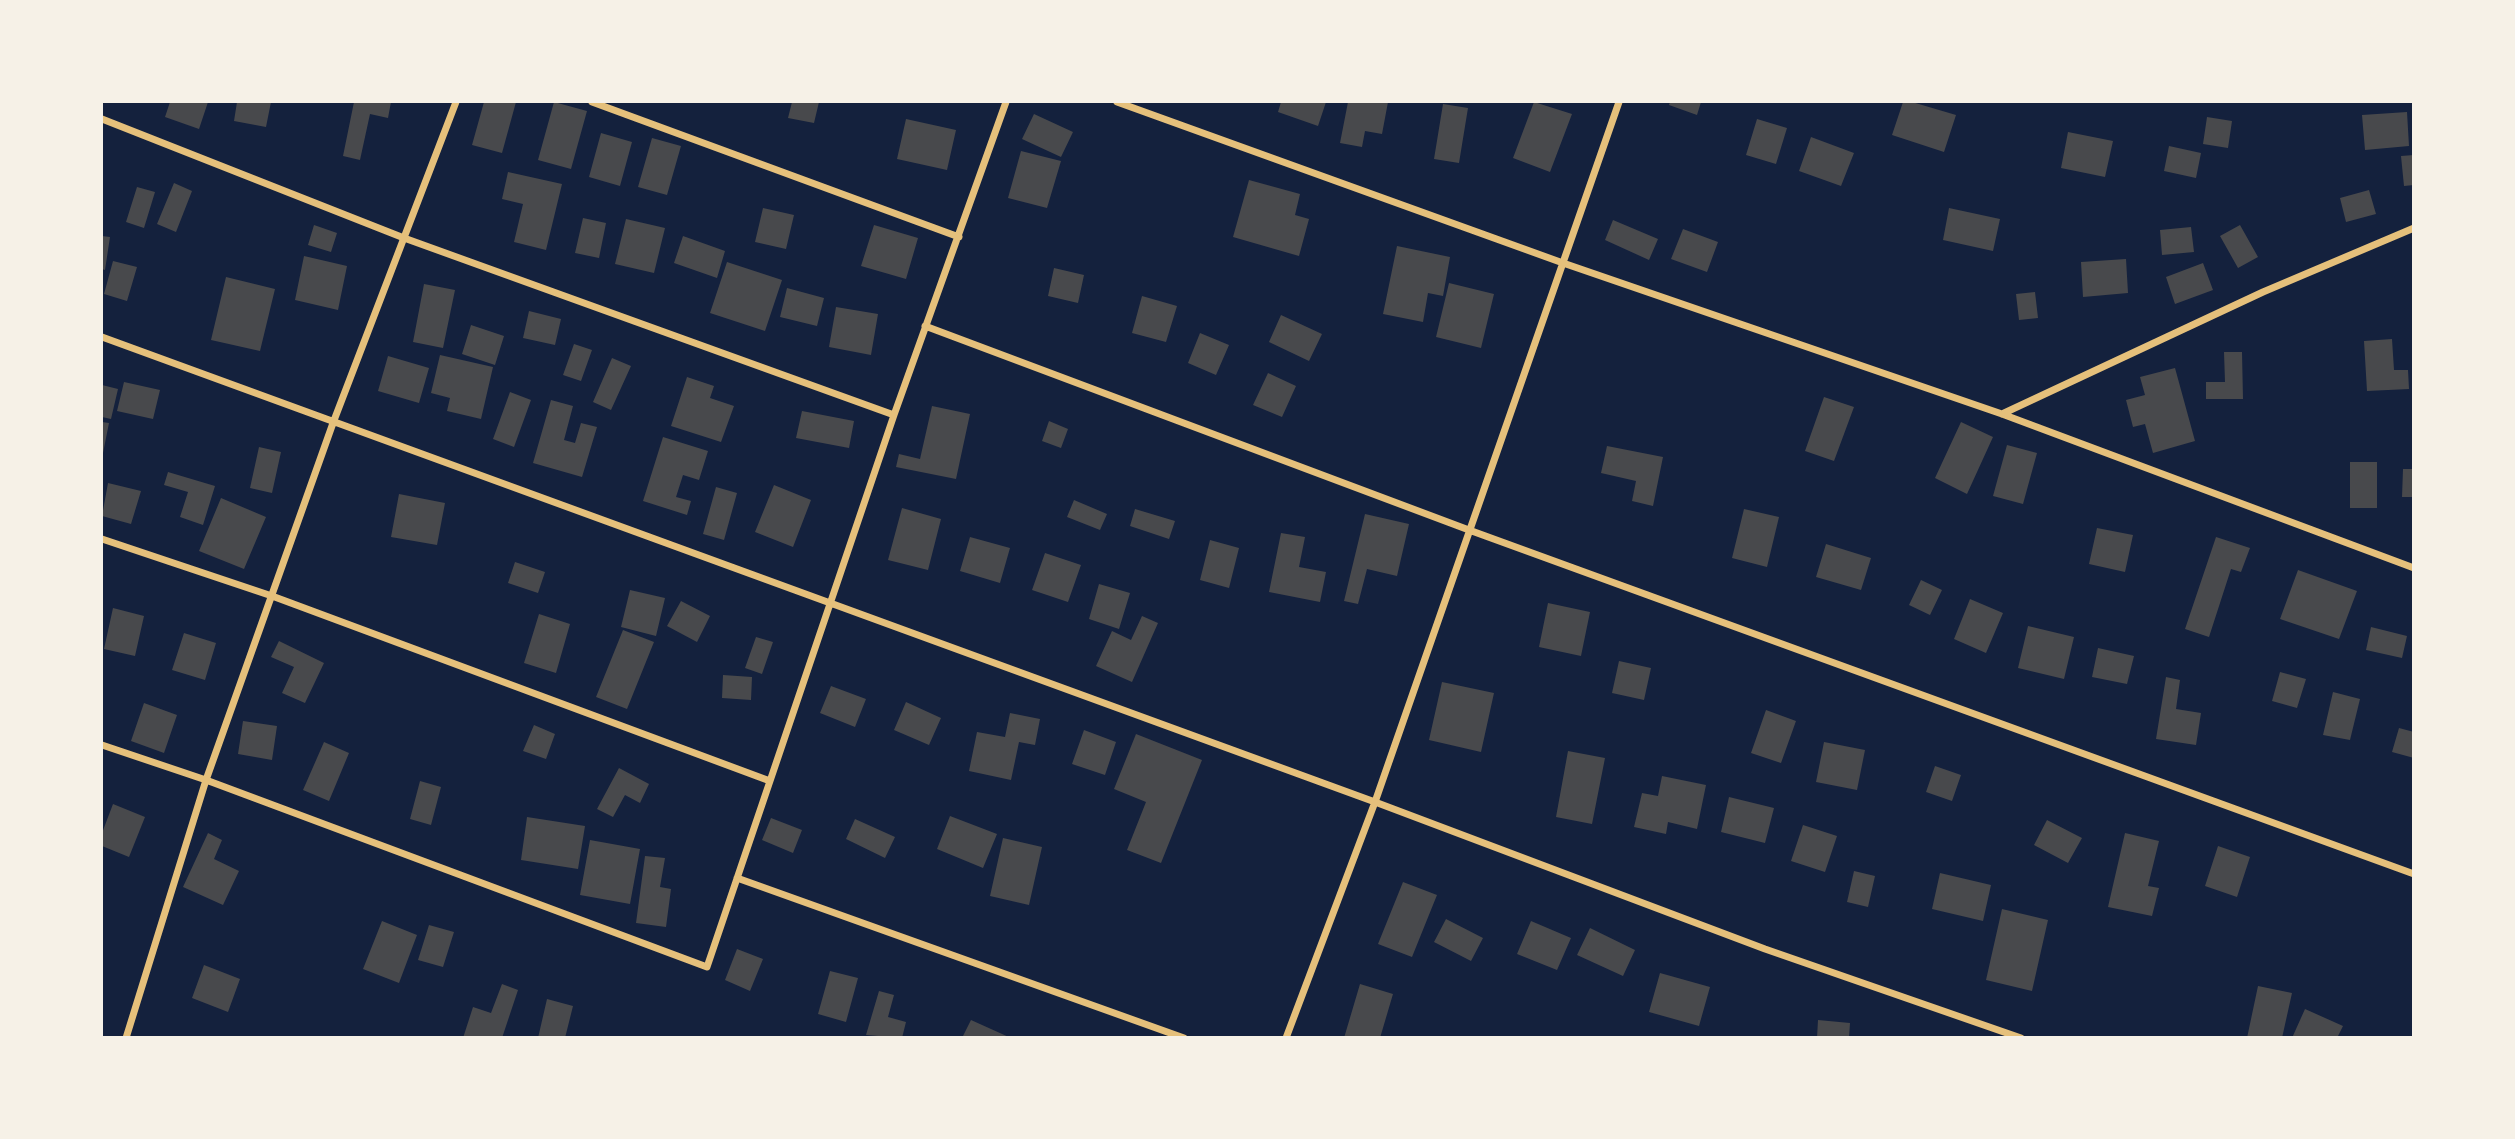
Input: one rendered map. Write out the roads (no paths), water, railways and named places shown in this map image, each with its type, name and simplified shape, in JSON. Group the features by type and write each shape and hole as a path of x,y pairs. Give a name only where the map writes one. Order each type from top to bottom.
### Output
{"street":[{"path":"126,1038 206,780 333,423 456,102"},
{"path":"593,102 959,237"},
{"path":"102,745 206,780 707,967 894,415 1006,102"},
{"path":"1117,102 1563,263 2001,414 2413,568"},
{"path":"1286,1038 1375,802 1619,102"},
{"path":"102,119 404,238 894,415"},
{"path":"2001,414 2263,292 2413,228"},
{"path":"925,326 1469,530 2413,874"},
{"path":"102,337 1375,802 1765,949 2021,1038"},
{"path":"102,539 272,596 770,780"},
{"path":"737,877 1184,1038"}]}
